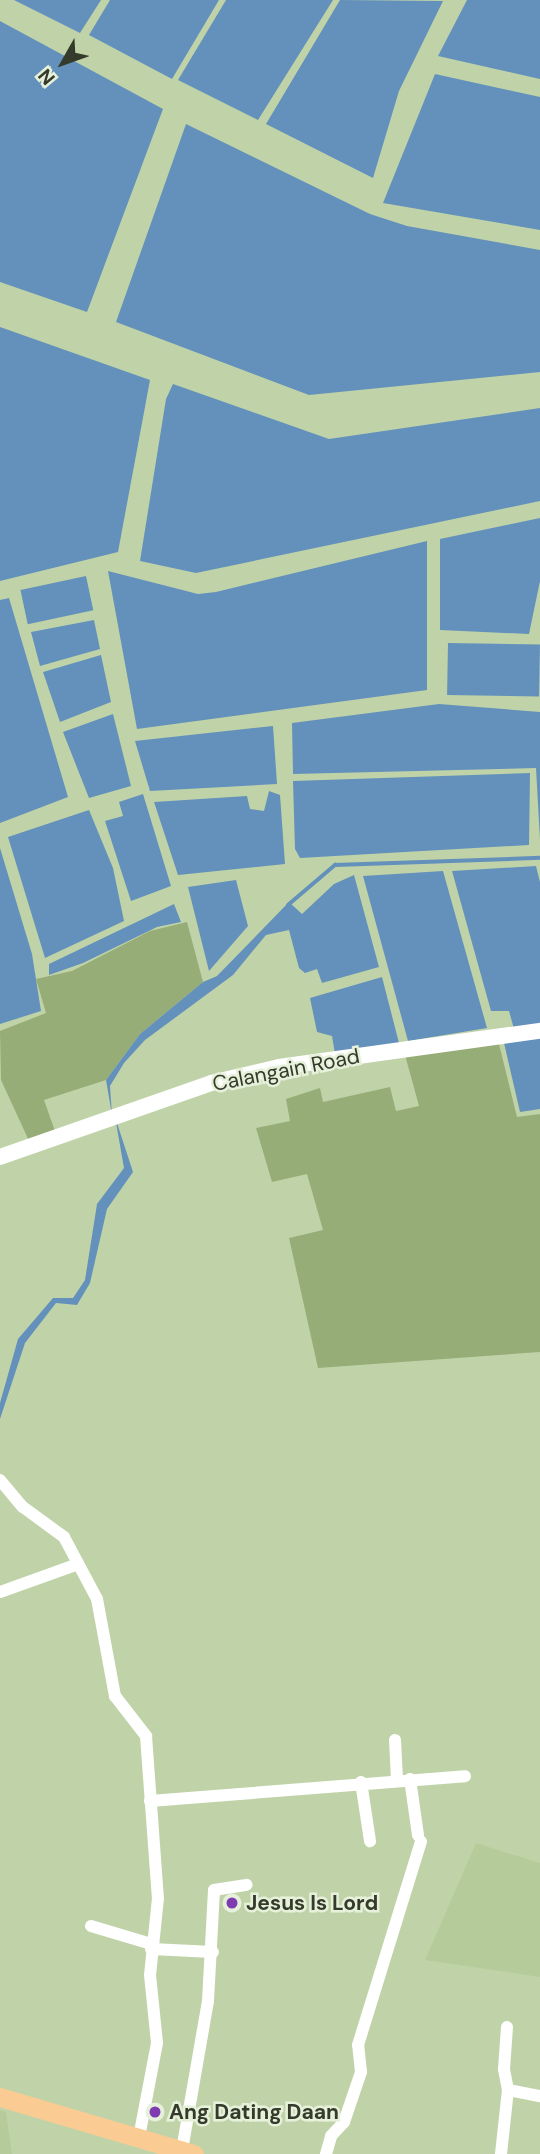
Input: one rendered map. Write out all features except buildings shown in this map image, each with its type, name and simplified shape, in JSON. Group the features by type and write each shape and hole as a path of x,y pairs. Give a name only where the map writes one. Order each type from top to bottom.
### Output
{"main road":[{"path":"0,2097 188,2152"}],"street":[{"name":"Calangain Road","path":"0,1157 116,1114 211,1083 279,1067 540,1031"},
{"path":"0,1480 23,1507 64,1537 102,1619 115,1696 146,1737 158,1898 151,1947 151,2011 157,2043 139,2137"},
{"path":"0,1592 78,1564"},
{"path":"326,2154 331,2136 344,2122 361,2072 358,2045 419,1839 395,1740"},
{"path":"150,1801 361,1782 465,1776"},
{"path":"361,1782 370,1841"},
{"path":"188,2152 213,1952 214,1890 247,1885"},
{"path":"91,1926 151,1947 213,1952"},
{"path":"501,2154 508,2091 504,2069 507,2027"},
{"path":"508,2091 540,2096"}],"shaded area":[{"path":"187,922 203,982 140,1034 106,1080 44,1100 56,1134 30,1143 1,1080 0,1031 46,1013 36,979 72,971 150,931"},
{"path":"499,1044 517,1117 540,1114 540,1352 318,1368 289,1238 323,1230 307,1174 272,1182 256,1128 290,1121 286,1099 320,1088 323,1102 390,1087 396,1111 419,1106 405,1055"},
{"path":"476,1843 540,1863 540,1977 425,1960"},
{"path":"0,2110 6,2112 12,2154 0,2154"}],"water":[{"path":"14,0 101,0 80,33"},
{"path":"110,0 219,0 172,79 89,35"},
{"path":"226,0 333,0 258,120 178,80"},
{"path":"340,0 443,1 399,91 373,178 266,124"},
{"path":"467,0 540,0 540,79 438,56"},
{"path":"0,21 163,109 87,312 0,282"},
{"path":"435,74 540,97 540,230 383,203"},
{"path":"186,124 370,214 407,226 540,250 540,372 309,395 116,322"},
{"path":"0,327 150,380 118,552 0,581"},
{"path":"173,384 329,439 540,408 540,501 196,573 140,561 166,399"},
{"path":"540,518 540,581 529,634 440,630 440,539"},
{"path":"427,541 427,690 137,729 108,571 198,594 216,592"},
{"path":"86,576 93,610 28,624 20,590"},
{"path":"9,598 68,797 0,823 0,600"},
{"path":"94,620 100,649 40,666 31,632"},
{"path":"448,643 540,645 539,697 447,695"},
{"path":"101,655 111,702 60,722 43,672"},
{"path":"439,704 540,712 540,840 536,768 293,774 292,723"},
{"path":"113,714 131,786 89,798 63,732"},
{"path":"273,726 277,784 150,791 135,741"},
{"path":"530,773 529,845 300,858 295,849 293,781"},
{"path":"269,791 280,795 285,864 178,875 154,802 247,796 250,809 264,811"},
{"path":"143,794 171,886 131,901 105,821 123,816 119,802"},
{"path":"89,810 113,868 124,921 45,958 8,837"},
{"path":"0,848 32,954 41,1011 0,1024"},
{"path":"536,866 540,882 540,1026 514,1029 509,1011 491,1011 452,871"},
{"path":"443,871 487,1028 408,1041 363,876"},
{"path":"354,875 379,967 322,983 317,969 305,973 299,968 289,930 266,935 233,975 145,1040 124,1063 110,1086 112,1115 106,1080 140,1034 203,982 217,976 289,902 302,914 334,884"},
{"path":"236,880 248,926 209,971 188,887"},
{"path":"174,904 181,922 157,927 83,963 49,975 49,964"},
{"path":"382,977 399,1043 335,1054 332,1036 317,1032 310,998"},
{"path":"540,1037 540,1109 520,1112 504,1043"},
{"path":"115,1117 133,1172 107,1209 90,1283 77,1305 56,1303 25,1343 0,1419 0,1403 18,1339 53,1298 73,1298 85,1280 97,1204 124,1168"}],"waterway":[{"path":"288,905 335,865 540,858"}],"place":[{"name":"Jesus Is Lord","path":"232,1903"},
{"name":"Ang Dating Daan","path":"155,2112"}]}
